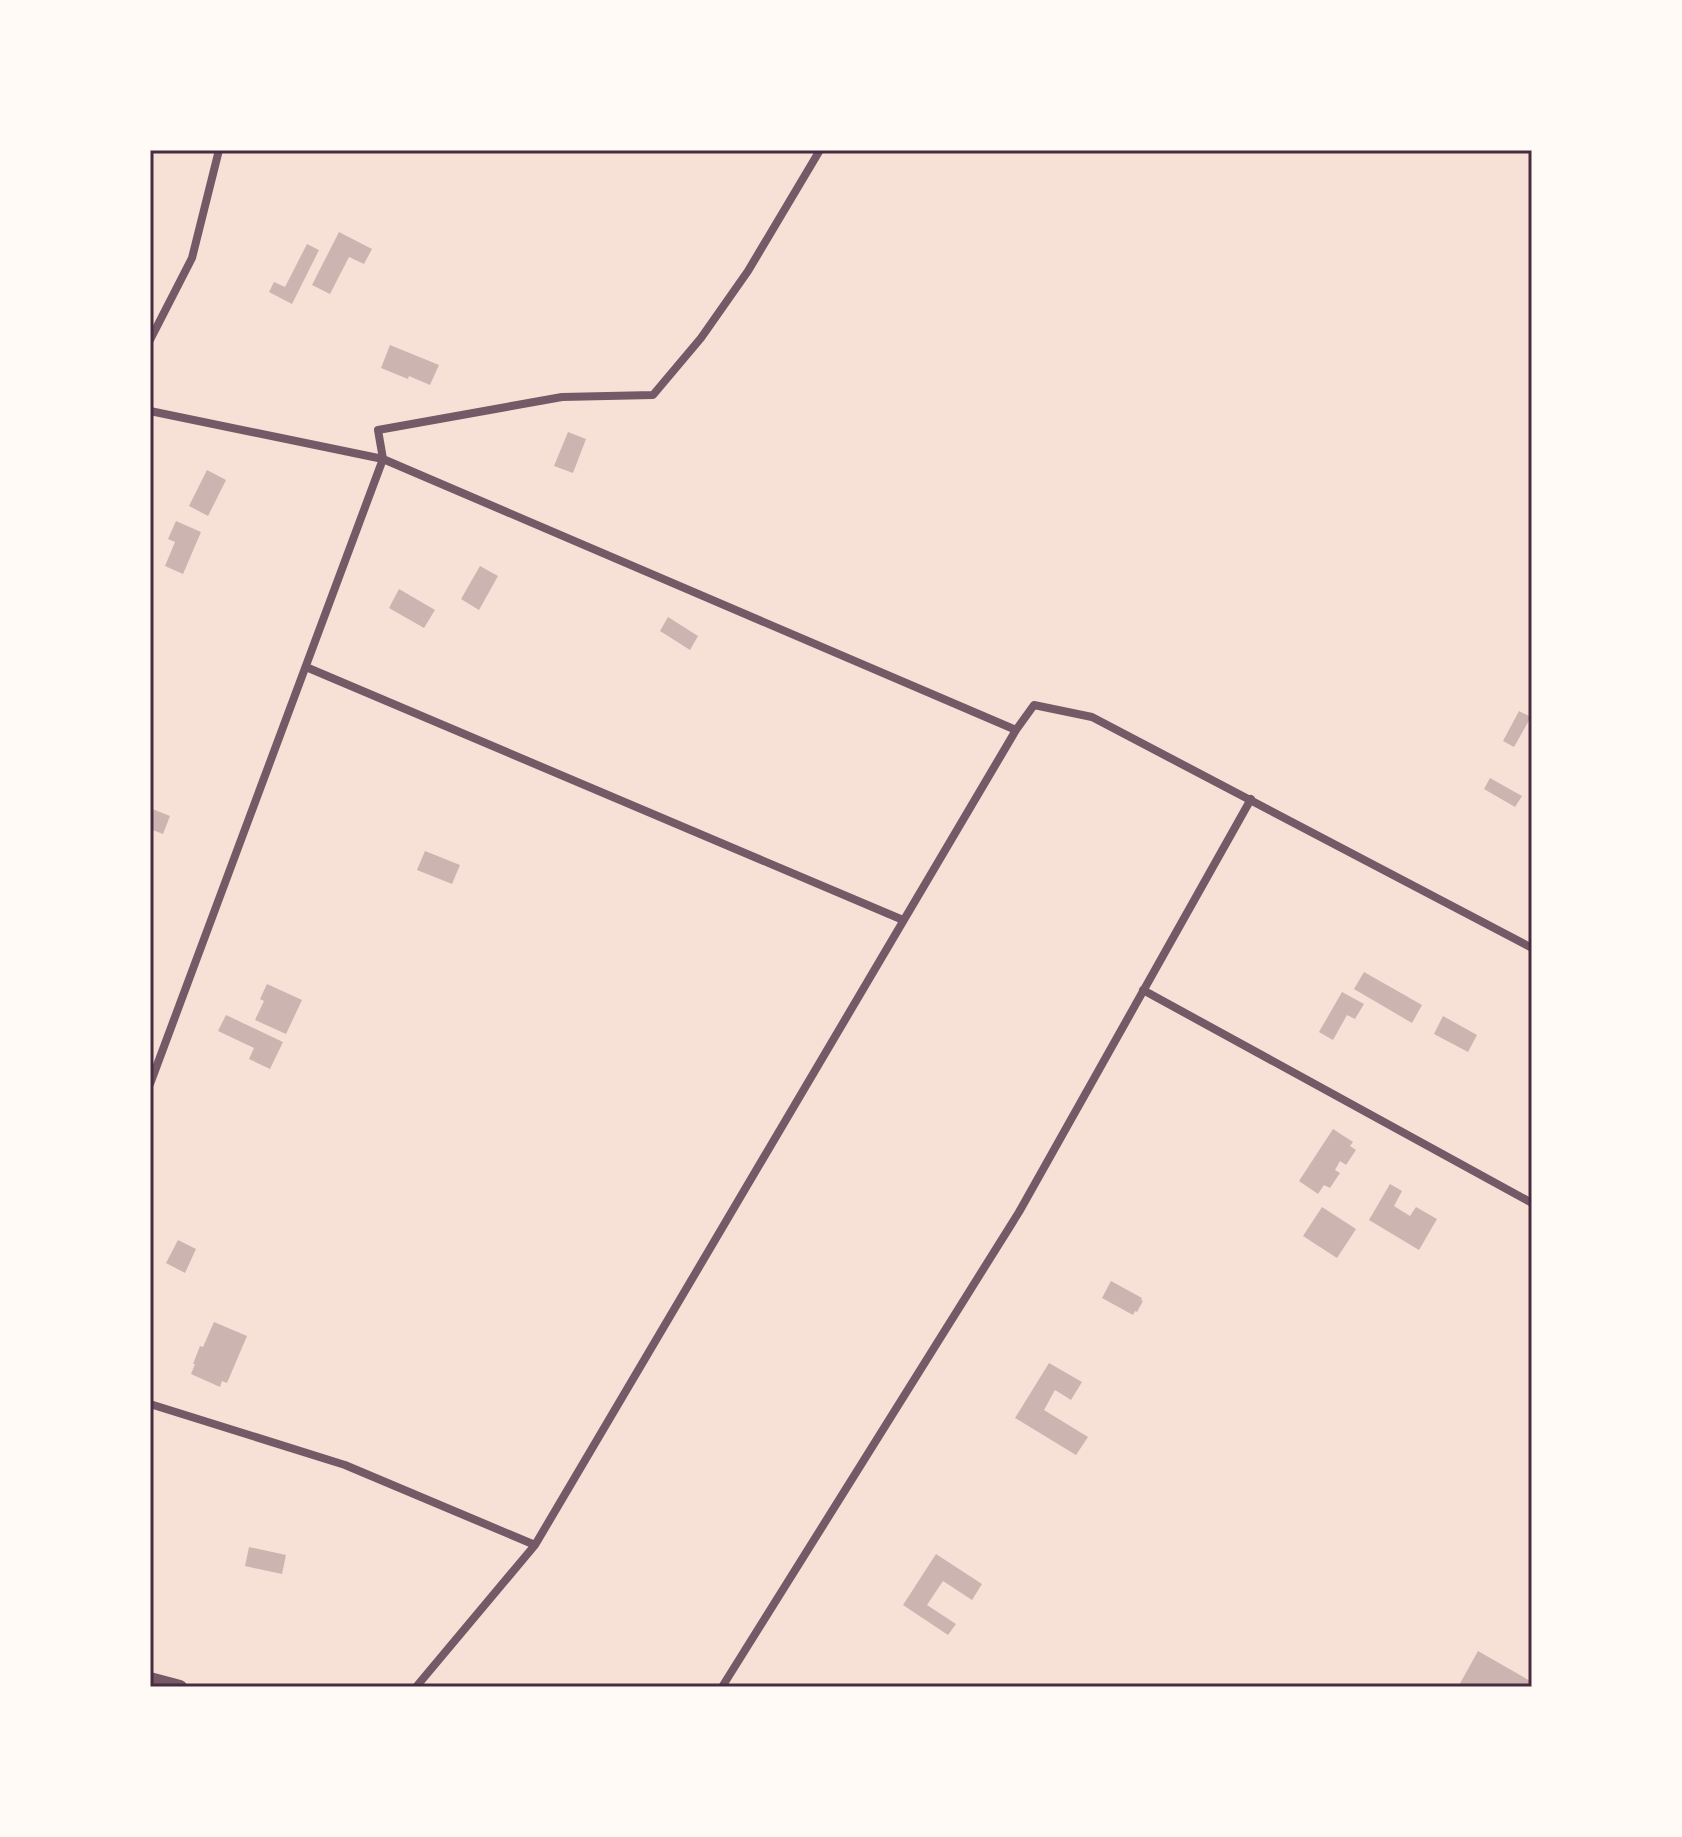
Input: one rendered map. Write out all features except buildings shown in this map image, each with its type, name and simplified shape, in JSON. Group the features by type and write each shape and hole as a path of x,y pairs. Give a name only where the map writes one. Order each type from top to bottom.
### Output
{"street":[{"path":"150,340 192,258 219,150"},
{"path":"150,1084 383,459 378,430 562,397 653,395 701,338 748,271 820,150"},
{"path":"150,411 383,459 1016,730"},
{"path":"306,667 903,920"},
{"path":"416,1687 535,1545 903,920 1034,705 1092,717 1532,948"},
{"path":"722,1687 1019,1212 1251,799"},
{"path":"1143,990 1532,1203"},
{"path":"150,1404 345,1465 535,1545"},
{"path":"150,1679 180,1687"}]}
